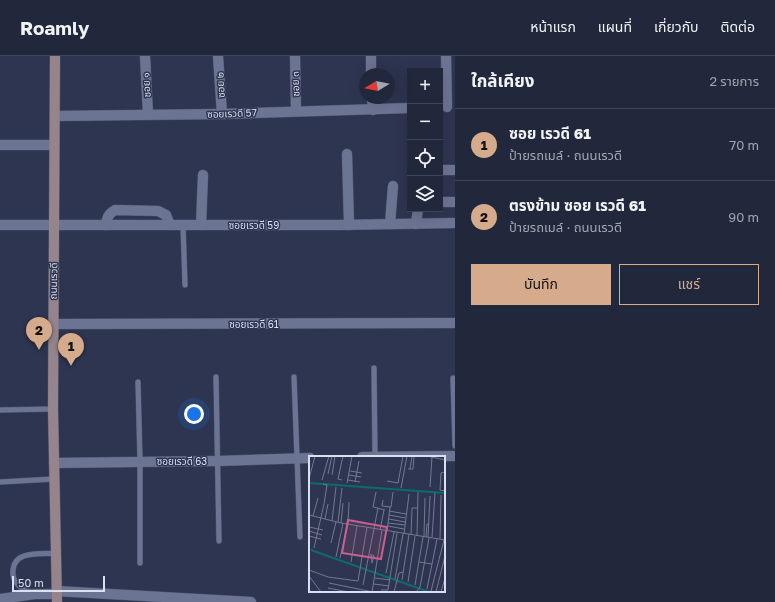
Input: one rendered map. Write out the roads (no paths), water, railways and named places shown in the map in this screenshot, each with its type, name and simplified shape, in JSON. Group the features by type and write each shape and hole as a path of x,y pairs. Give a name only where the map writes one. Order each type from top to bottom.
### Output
{"street":[{"name":"ถนนเรวดี","path":"56,56 53,324 56,596"},
{"name":"ซอย ๑","path":"145,56 148,114"},
{"name":"ซอย ๒","path":"218,56 222,114"},
{"name":"ซอย ๓","path":"294,56 296,111"},
{"path":"371,56 371,68"},
{"path":"446,56 447,107"},
{"path":"372,104 373,110"},
{"name":"ซอยเรวดี 57","path":"55,116 222,114 407,108"},
{"path":"0,145 54,145"},
{"path":"347,154 349,225"},
{"path":"443,170 455,170"},
{"path":"201,225 203,175"},
{"path":"390,224 393,186"},
{"path":"443,202 455,202"},
{"path":"106,225 108,216 115,210 158,211 166,215 170,225"},
{"path":"416,224 418,212"},
{"name":"ซอยเรวดี 59","path":"0,225 349,225 455,223"},
{"name":"ซอยเรวดี 61","path":"53,324 455,323"},
{"path":"445,456 455,456"},
{"name":"ซอยเรวดี 63","path":"54,462 217,461 309,458"},
{"path":"0,599 35,594 56,596 251,602"}],"lane":[{"path":"183,225 184,285"},
{"path":"374,368 375,456"},
{"path":"216,377 219,541"},
{"path":"294,377 300,537"},
{"path":"453,378 455,446"},
{"path":"138,382 140,563"},
{"path":"0,410 53,409"},
{"path":"0,482 54,479"},
{"path":"35,594 19,586 15,581 13,573 14,566 23,556 56,553"}],"place":[{"name":"ตรงข้าม ซอย เรวดี 61","path":"39,350"},
{"name":"ซอย เรวดี 61","path":"71,366"}]}
